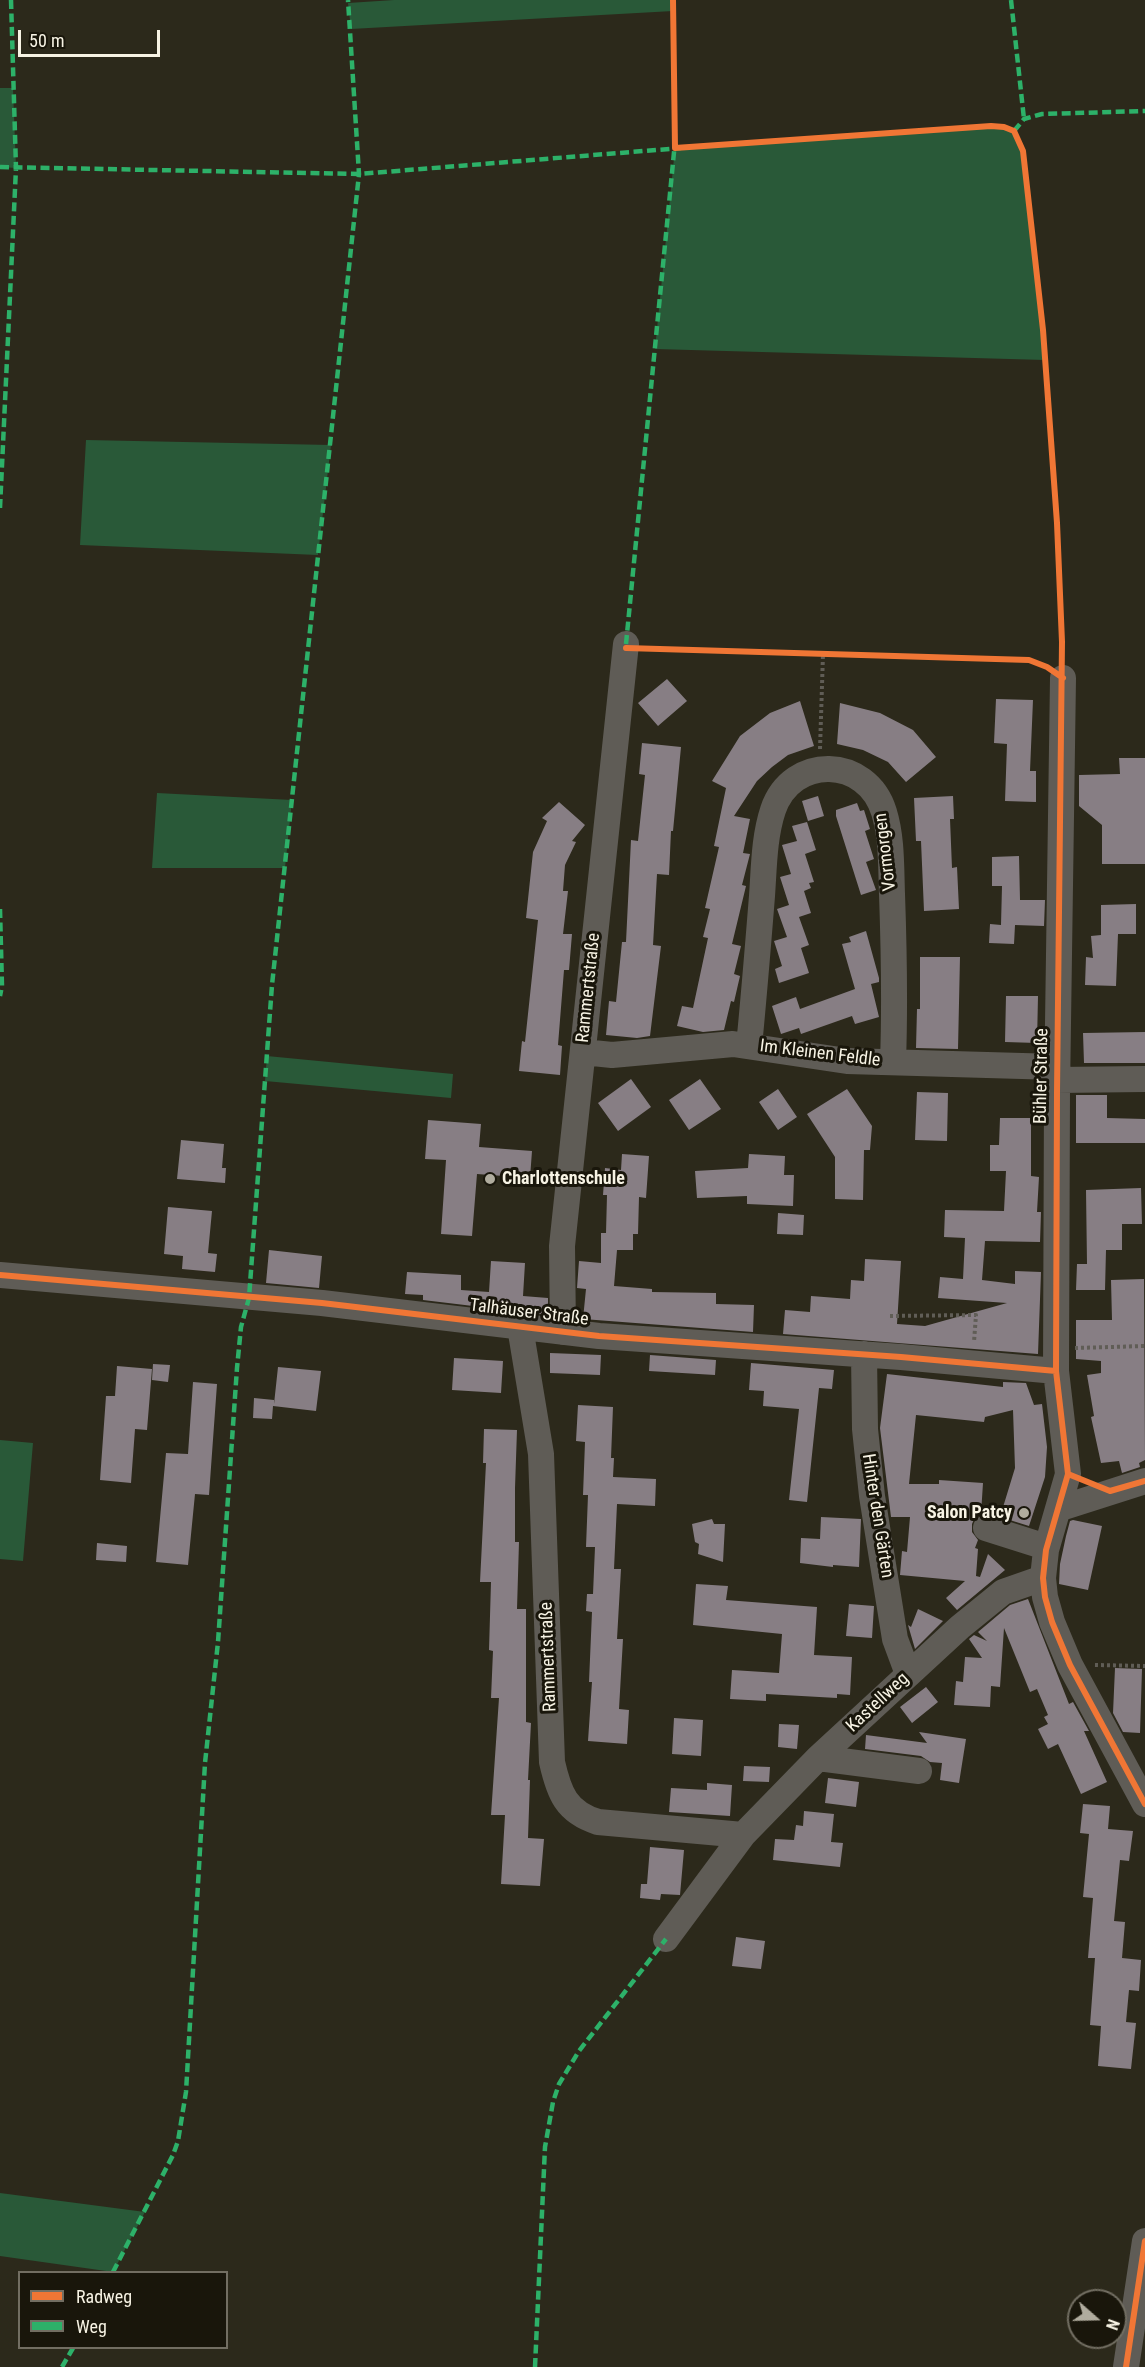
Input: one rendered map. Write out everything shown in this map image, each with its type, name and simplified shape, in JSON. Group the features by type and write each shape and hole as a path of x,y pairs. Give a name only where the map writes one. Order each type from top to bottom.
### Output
{"street":[{"name":"Rammertstraße","path":"563,1332 562,1246 626,644"},
{"name":"Bühler Straße","path":"1063,678 1057,1074 1057,1359 1068,1474"},
{"name":"Vormorgen","path":"749,1046 765,852 772,811 785,788 796,778 819,770 844,770 856,775 866,783 877,795 884,812 890,855 893,923 893,1062"},
{"name":"Im Kleinen Feldle","path":"583,1052 612,1055 714,1045 749,1046 839,1060 1145,1078"},
{"name":"Talhäuser Straße","path":"0,1275 322,1304 563,1332 974,1363 1057,1359"},
{"name":"Rammertstraße","path":"520,1327 541,1454 552,1762 557,1784 573,1810 585,1818 598,1822 743,1835"},
{"name":"Hinter den Gärten","path":"864,1354 865,1429 871,1487 895,1640 909,1674"},
{"path":"1110,1491 1068,1474 1046,1547 1043,1578 1045,1597 1052,1622 1070,1665 1142,1788"},
{"path":"1058,1509 1145,1481"},
{"path":"986,1528 1046,1547"},
{"name":"Kastellweg","path":"666,1938 743,1835 818,1758 960,1627 1004,1592 1043,1578"},
{"path":"818,1758 919,1771"},
{"path":"1126,2367 1145,2241"}],"path":[{"path":"819,770 823,654"},
{"path":"890,1316 976,1315 974,1363"},
{"path":"1057,1359 1145,1346"},
{"path":"1070,1665 1145,1666"}],"green space":[{"path":"394,0 673,0 673,11 351,29 348,3"},
{"path":"0,88 13,88 16,168 0,167"},
{"path":"979,126 1004,127 1014,131 1023,151 1045,360 655,349 675,148"},
{"path":"86,440 331,445 318,555 80,545"},
{"path":"157,793 292,800 285,868 152,868"},
{"path":"267,1056 453,1074 451,1098 265,1081"},
{"path":"0,1440 33,1443 23,1561 0,1559"},
{"path":"0,2193 145,2212 114,2271 0,2256"}],"building":[{"path":"667,679 687,701 658,726 638,703"},
{"path":"996,699 1033,700 1030,771 1036,771 1036,802 1005,801 1007,744 994,743"},
{"path":"800,701 814,746 788,755 772,767 757,781 734,816 750,819 743,853 750,854 742,885 746,886 732,944 741,946 734,974 740,976 724,1030 703,1032 677,1026 682,1006 693,1008 708,938 703,937 710,909 705,908 719,847 714,846 726,788 712,781 740,736 770,713"},
{"path":"840,703 880,713 913,730 936,757 906,782 888,762 863,750 837,744"},
{"path":"642,743 681,747 673,831 671,831 669,875 657,874 653,945 661,946 650,1036 637,1038 606,1035 609,1001 616,1002 622,942 626,942 631,840 638,841 645,775 639,774"},
{"path":"1119,758 1145,758 1145,864 1102,864 1102,825 1079,806 1079,775 1120,774"},
{"path":"818,796 824,816 808,821 802,801"},
{"path":"953,796 954,819 950,819 952,868 957,867 959,909 924,911 921,841 916,841 914,798"},
{"path":"559,802 585,825 572,841 576,842 565,865 563,891 568,891 563,934 572,934 569,970 564,970 558,1045 562,1046 560,1075 519,1071 522,1041 525,1042 538,920 526,918 533,852 547,821 542,818"},
{"path":"857,803 860,811 864,810 870,829 865,831 874,859 866,862 876,890 861,895 836,816 836,810"},
{"path":"807,822 816,850 805,854 814,882 809,883 811,888 804,891 811,913 799,917 809,945 801,948 809,973 779,983 775,969 782,966 774,941 787,937 777,909 789,905 780,877 791,874 782,845 797,841 792,826"},
{"path":"1019,856 1020,900 1045,900 1044,926 1015,925 1014,944 989,943 990,924 1001,925 1002,886 992,886 992,857"},
{"path":"1136,904 1136,934 1118,934 1116,986 1085,985 1086,957 1093,958 1091,936 1101,935 1101,905"},
{"path":"866,931 879,978 879,982 871,984 879,1017 855,1024 852,1016 801,1034 799,1028 781,1034 772,1006 796,997 800,1009 855,989 842,944 851,942 849,937"},
{"path":"920,957 960,957 958,1049 916,1048 917,1009 920,1009"},
{"path":"1006,996 1038,996 1037,1043 1005,1042"},
{"path":"1145,1032 1145,1063 1084,1063 1083,1033"},
{"path":"631,1079 651,1107 618,1131 598,1103"},
{"path":"700,1079 721,1109 689,1130 669,1100"},
{"path":"778,1089 797,1117 778,1130 759,1102"},
{"path":"847,1089 872,1126 870,1150 864,1150 863,1200 835,1199 835,1157 807,1114"},
{"path":"917,1092 948,1093 947,1141 915,1140"},
{"path":"1076,1095 1107,1095 1107,1118 1145,1119 1145,1143 1076,1143"},
{"path":"1000,1118 1031,1118 1031,1176 1039,1177 1037,1212 1041,1212 1040,1242 985,1241 982,1280 1015,1284 1015,1271 1041,1272 1038,1354 783,1334 785,1310 810,1312 811,1296 850,1299 851,1280 864,1281 865,1259 901,1261 897,1324 925,1326 1007,1303 938,1298 940,1277 963,1279 965,1238 944,1237 945,1210 1004,1211 1006,1171 990,1171 990,1145 999,1145"},
{"path":"428,1120 481,1124 479,1147 532,1151 530,1178 477,1174 472,1236 441,1234 446,1160 425,1159"},
{"path":"181,1140 224,1144 222,1168 226,1168 225,1183 177,1179"},
{"path":"622,1154 649,1156 646,1198 639,1197 638,1234 633,1234 633,1250 617,1250 614,1286 652,1289 652,1292 716,1293 716,1304 754,1305 753,1332 583,1319 586,1289 577,1288 579,1261 601,1263 601,1233 606,1233 607,1195 603,1195 605,1168 621,1170"},
{"path":"749,1154 785,1156 784,1175 794,1175 793,1206 747,1204 747,1196 697,1198 695,1171 748,1168"},
{"path":"1141,1188 1142,1224 1122,1224 1122,1250 1106,1250 1105,1290 1076,1290 1077,1264 1087,1264 1086,1190"},
{"path":"168,1207 212,1211 208,1253 217,1254 215,1272 182,1269 183,1256 164,1254"},
{"path":"778,1213 804,1215 803,1235 777,1234"},
{"path":"269,1250 322,1256 319,1288 266,1283"},
{"path":"491,1261 525,1263 523,1296 548,1298 548,1315 423,1300 423,1295 405,1294 407,1272 461,1275 461,1290 489,1292"},
{"path":"1144,1279 1145,1460 1139,1463 1140,1467 1122,1473 1119,1461 1101,1463 1091,1417 1094,1416 1087,1375 1101,1373 1101,1361 1076,1359 1076,1320 1112,1320 1111,1280"},
{"path":"550,1353 601,1355 600,1375 550,1373"},
{"path":"650,1355 716,1360 715,1375 649,1371"},
{"path":"454,1358 503,1361 501,1393 452,1390"},
{"path":"751,1363 834,1370 832,1389 819,1388 807,1502 789,1500 799,1409 763,1406 764,1391 749,1390"},
{"path":"153,1364 170,1365 168,1382 152,1380"},
{"path":"117,1366 152,1369 147,1430 135,1429 131,1483 100,1480 106,1396 115,1396"},
{"path":"278,1367 321,1371 316,1411 273,1406 272,1419 253,1418 254,1398 274,1400 274,1404"},
{"path":"887,1374 1003,1387 1003,1382 1026,1383 1034,1405 1042,1404 1047,1447 1045,1477 1029,1526 1000,1517 1015,1468 1013,1410 985,1417 984,1422 916,1415 909,1484 939,1484 939,1480 983,1483 981,1514 975,1517 972,1524 972,1532 978,1540 975,1548 978,1549 976,1576 980,1577 988,1554 1005,1570 957,1610 946,1598 965,1581 900,1575 902,1551 907,1552 910,1517 891,1517 880,1428"},
{"path":"193,1382 217,1384 209,1495 195,1494 188,1565 156,1562 166,1453 188,1454"},
{"path":"578,1405 613,1407 611,1458 614,1458 613,1477 656,1479 655,1506 617,1504 614,1569 621,1569 617,1639 623,1639 619,1709 629,1710 627,1744 588,1741 592,1682 589,1682 592,1612 586,1611 587,1594 593,1594 595,1547 586,1547 588,1495 583,1495 585,1442 576,1441"},
{"path":"484,1429 517,1430 515,1542 519,1542 517,1609 526,1609 526,1722 531,1723 528,1838 544,1839 540,1886 501,1884 505,1815 491,1815 499,1698 491,1698 493,1651 489,1650 491,1582 480,1582 486,1463 483,1463"},
{"path":"821,1517 861,1519 859,1567 800,1563 801,1538 820,1539"},
{"path":"712,1519 714,1524 725,1524 723,1562 698,1554 699,1544 695,1542 692,1524"},
{"path":"1070,1521 1102,1526 1088,1590 1059,1584 1060,1564 1066,1536"},
{"path":"97,1543 127,1546 126,1562 96,1560"},
{"path":"696,1584 728,1586 726,1600 817,1607 814,1655 852,1657 850,1695 837,1694 837,1698 766,1694 766,1701 730,1699 732,1670 779,1673 782,1634 693,1625"},
{"path":"1028,1599 1069,1704 1073,1702 1089,1731 1084,1731 1107,1782 1081,1794 1058,1744 1048,1749 1038,1729 1048,1724 1044,1717 1048,1715 1037,1689 1030,1692 1004,1628 1000,1687 991,1686 990,1707 954,1705 956,1681 963,1682 965,1657 982,1658 969,1639 974,1635 987,1641 978,1632 1010,1605"},
{"path":"849,1604 874,1606 872,1638 846,1636"},
{"path":"918,1609 943,1621 915,1649 908,1625 911,1627"},
{"path":"1115,1668 1142,1669 1140,1733 1123,1732 1113,1713"},
{"path":"926,1687 938,1702 912,1723 900,1707"},
{"path":"674,1718 703,1720 701,1756 672,1754"},
{"path":"779,1724 799,1725 797,1749 778,1747"},
{"path":"919,1732 966,1739 959,1783 940,1780 942,1763 930,1762 921,1756 865,1749 866,1735 927,1743"},
{"path":"744,1766 770,1767 769,1782 743,1781"},
{"path":"828,1778 859,1782 856,1807 825,1803"},
{"path":"707,1783 732,1785 730,1816 669,1812 671,1788 707,1790"},
{"path":"1083,1804 1110,1806 1108,1829 1133,1831 1129,1861 1120,1860 1114,1921 1125,1922 1122,1958 1141,1960 1139,1991 1129,1990 1126,2022 1136,2023 1131,2069 1098,2066 1101,2026 1090,2025 1095,1958 1088,1958 1093,1898 1083,1897 1089,1834 1080,1833"},
{"path":"804,1811 834,1814 831,1842 843,1843 840,1867 773,1860 775,1839 794,1840 796,1825 803,1826"},
{"path":"650,1847 684,1850 680,1895 661,1894 660,1900 640,1898 641,1884 647,1884"},
{"path":"736,1937 765,1941 761,1969 732,1966"}],"marked path":[{"path":"0,508 16,168 11,0"},
{"path":"114,2271 173,2155 178,2141 186,2092 205,1763 218,1642 237,1368 241,1327 249,1298 272,985 359,174 348,0"},
{"path":"1011,0 1024,119"},
{"path":"1014,131 1024,119 1042,114 1145,111"},
{"path":"626,644 675,142"},
{"path":"0,167 359,174 681,148"},
{"path":"0,909 2,986 0,996"},
{"path":"535,2367 545,2147 553,2102 559,2084 579,2051 666,1939"},
{"path":"62,2367 72,2349"}],"cycle path":[{"path":"673,0 675,148 991,126 1014,131 1023,151 1043,330 1057,523 1062,642 1056,1371 1068,1474 1046,1550 1043,1578 1045,1597 1052,1622 1070,1665 1145,1804"},
{"path":"626,648 1029,660 1047,667 1063,678"},
{"path":"0,1275 322,1303 599,1336 901,1357 1056,1371"},
{"path":"1068,1474 1110,1491 1145,1481"},
{"path":"1126,2367 1145,2241"}],"place":[{"name":"Charlottenschule","path":"490,1179"},
{"name":"Salon Patcy","path":"1024,1513"}]}
